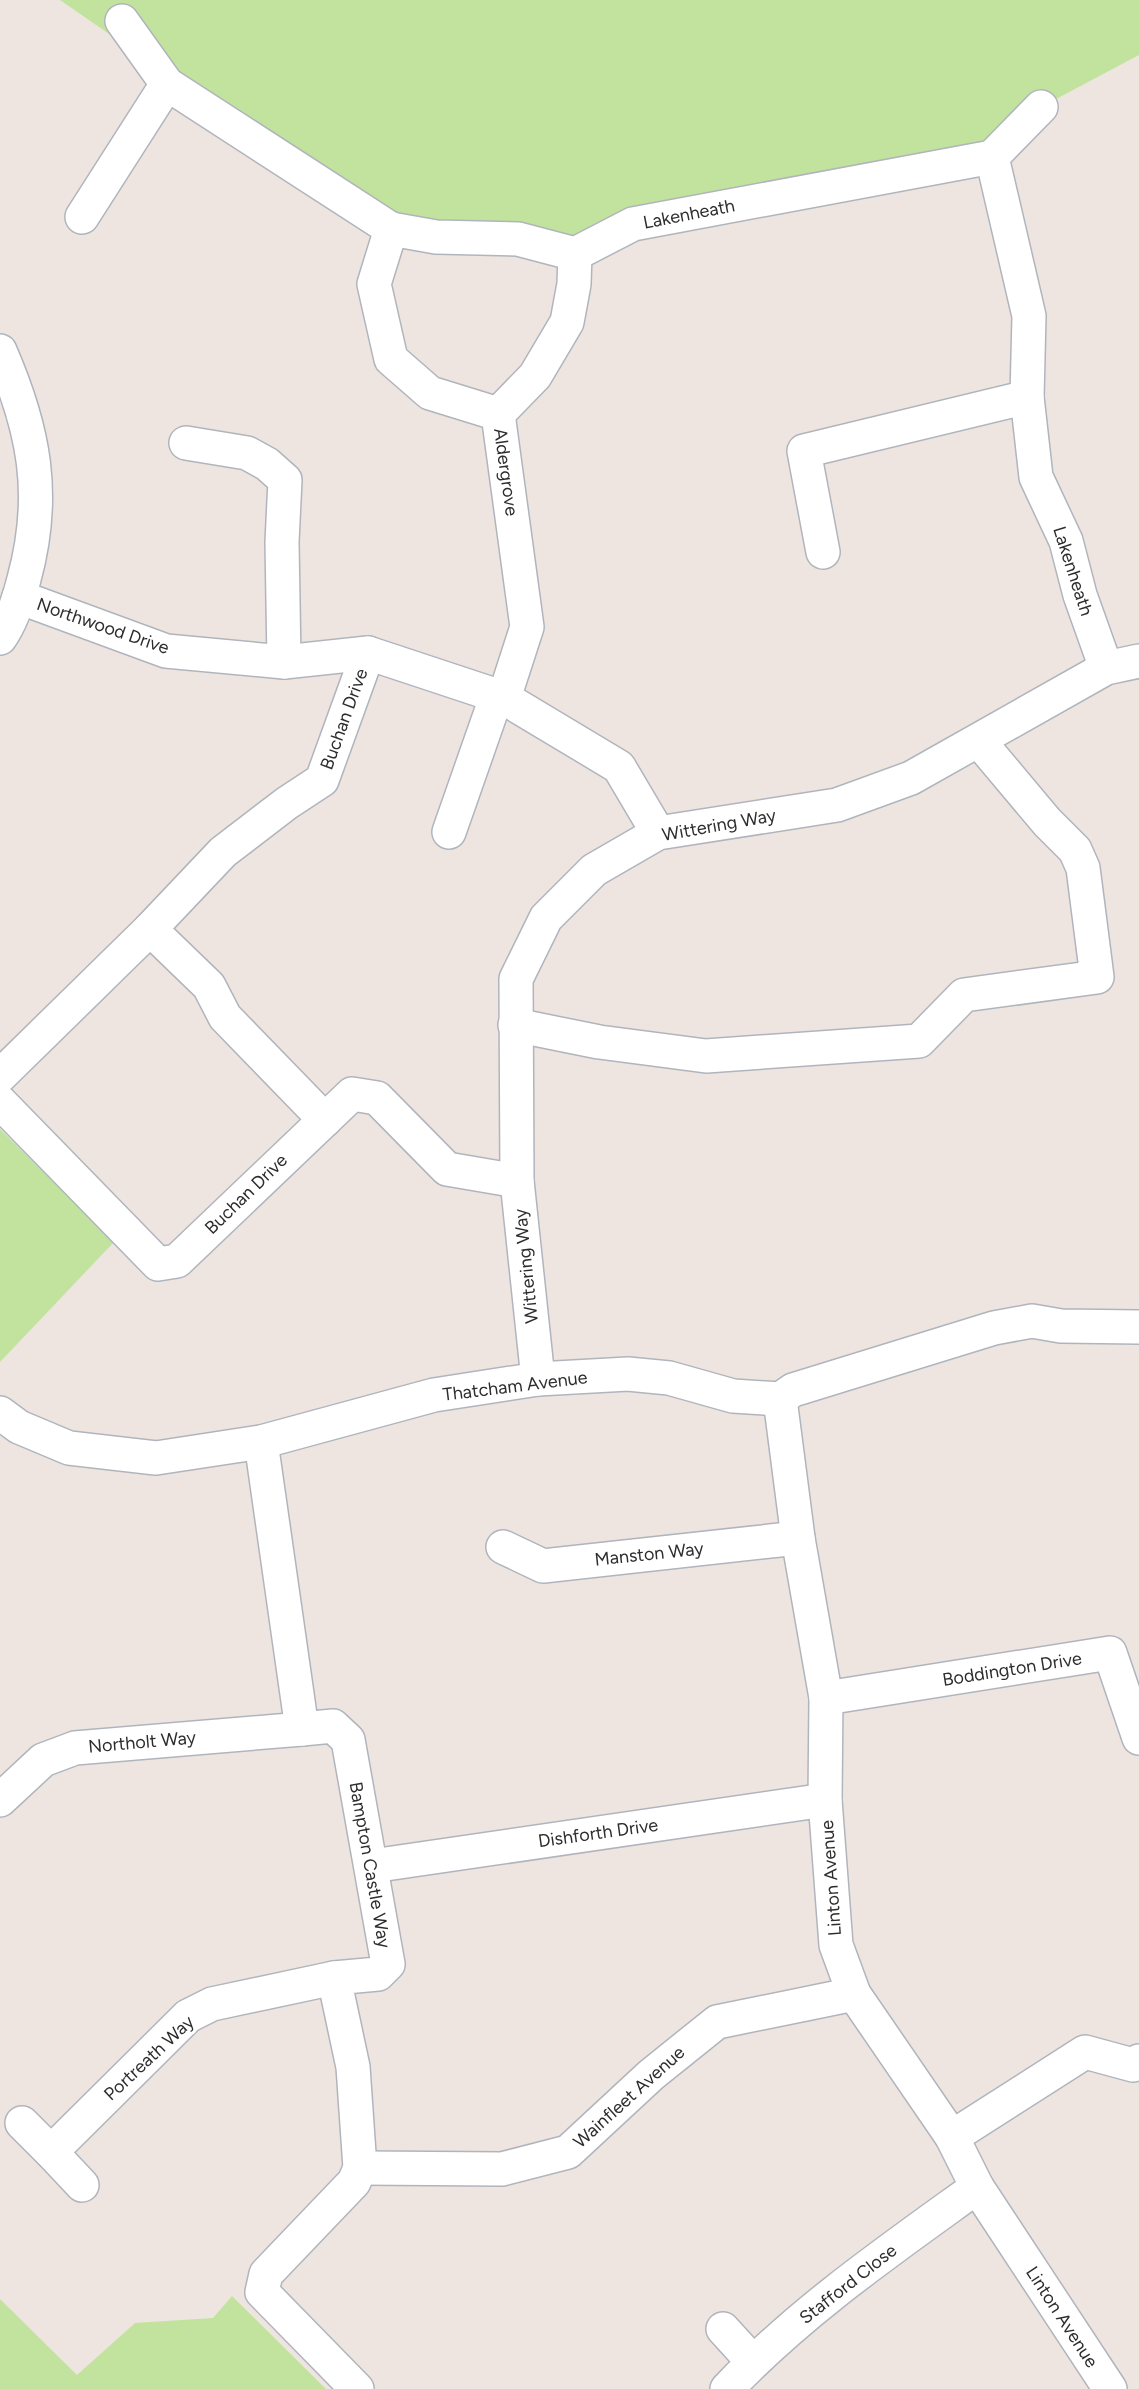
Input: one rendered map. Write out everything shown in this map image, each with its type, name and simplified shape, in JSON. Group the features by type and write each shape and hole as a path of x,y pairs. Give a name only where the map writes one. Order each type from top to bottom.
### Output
{"street":[{"path":"122,21 167,84 391,229 435,237 518,239 575,254 574,284 567,322 535,375 498,414"},
{"path":"82,216 167,84"},
{"path":"992,157 1041,107"},
{"name":"Lakenheath","path":"575,254 633,224 992,157 1029,316 1027,397 1036,477 1066,541 1080,595 1106,668"},
{"name":"Aldergrove","path":"391,229 374,284 391,359 430,393 498,414 527,627 449,832"},
{"path":"0,351 23,410 31,439 37,500 30,558 19,597 0,638"},
{"path":"823,552 804,451 1027,397"},
{"path":"186,443 247,453 267,464 285,480 282,542 284,662"},
{"name":"Northwood Drive","path":"19,597 166,651 284,662 368,652 500,696"},
{"name":"Buchan Drive","path":"0,1076 150,929 224,852 287,803 322,780 368,652"},
{"name":"Wittering Way","path":"538,1379 517,1181 515,1025 516,979 546,918 594,870 658,833 837,805 911,777 1106,668 1139,661"},
{"path":"500,696 619,766 658,833"},
{"path":"515,1025 599,1042 706,1056 919,1041 964,995 1097,977 1083,868 1075,850 1047,822 979,741"},
{"path":"150,929 209,986 225,1017 325,1120"},
{"name":"Buchan Drive","path":"0,1102 158,1264 177,1261 352,1094 377,1098 447,1169 517,1181"},
{"path":"780,1399 793,1390 994,1328 1032,1321 1061,1326 1139,1327"},
{"name":"Thatcham Avenue","path":"0,1413 19,1427 69,1448 156,1458 261,1442 434,1395 538,1379 628,1374 669,1378 733,1396 780,1399"},
{"name":"Linton Avenue","path":"780,1399 798,1538 826,1698 825,1800 836,1945 854,1994 952,2137 977,2187 1110,2389"},
{"path":"261,1442 302,1729"},
{"name":"Manston Way","path":"503,1547 543,1566 798,1538"},
{"name":"Boddington Drive","path":"826,1698 1110,1653 1139,1738"},
{"name":"Bampton Castle Way","path":"302,1729 333,1726 348,1740 388,1964 378,1974 334,1978"},
{"name":"Northolt Way","path":"0,1800 43,1760 75,1748 302,1729"},
{"name":"Dishforth Drive","path":"372,1866 825,1800"},
{"path":"334,1978 353,2067 360,2168 354,2182 266,2274 262,2292 357,2389"},
{"name":"Portreath Way","path":"51,2152 189,2016 212,2004 334,1978"},
{"name":"Wainfleet Avenue","path":"360,2168 502,2169 568,2152 651,2075 717,2022 854,1994"},
{"path":"952,2137 1085,2052 1133,2065 1139,2061"},
{"path":"22,2123 82,2185"},
{"name":"Stafford Close","path":"727,2389 753,2362 830,2295 977,2187"},
{"path":"723,2330 753,2362"}],"green space":[{"path":"60,0 1139,0 1139,55 1041,107 992,157 575,254 391,229"},
{"path":"0,1129 114,1242 0,1362"},
{"path":"232,2296 326,2389 0,2389 0,2299 77,2375 135,2323 213,2318"}]}
